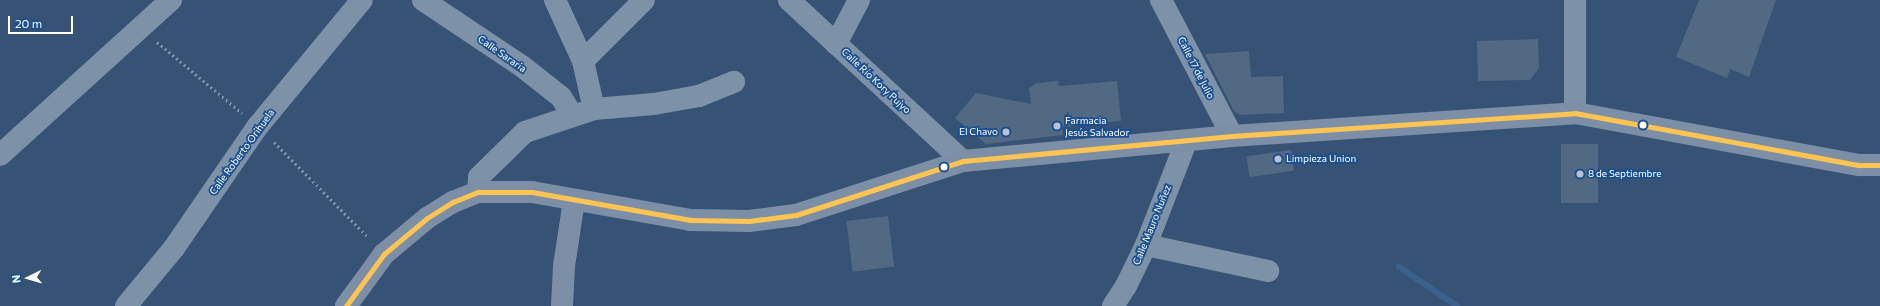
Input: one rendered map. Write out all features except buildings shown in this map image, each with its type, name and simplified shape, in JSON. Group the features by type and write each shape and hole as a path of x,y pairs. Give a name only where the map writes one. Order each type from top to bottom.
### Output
{"main road":[{"path":"346,306 390,250 427,218 453,202 478,192 532,192 574,201 690,220 749,221 796,215 963,161 1186,142 1232,136 1575,113 1844,162 1880,165"},
{"path":"562,306 564,266 574,201"}],"street":[{"path":"0,155 171,0"},
{"name":"Calle Roberto Orihuela","path":"126,306 174,248 258,126 362,0"},
{"name":"Calle Sararia","path":"423,0 523,67 561,97 573,116"},
{"path":"555,0 583,61 594,109"},
{"path":"583,61 644,0"},
{"name":"Calle Río Kory Pujyo","path":"789,0 963,161"},
{"path":"836,44 859,0"},
{"name":"Calle 17 de Julio","path":"1161,0 1232,136"},
{"path":"1575,0 1575,113"},
{"path":"478,192 480,177 525,132 594,109 654,104 699,96 734,82"},
{"name":"Calle Mauro Nuñez","path":"1113,306 1126,286 1146,245 1186,142"},
{"path":"1146,245 1268,271"}],"waterway":[{"path":"1399,267 1457,306"}],"transit line":[{"path":"346,306 384,254 427,218 453,202 478,192 532,192 690,220 749,221 796,215 963,161 1232,136 1575,113 1859,165 1880,165"}],"place":[{"name":"Farmacia Jesús Salvador","path":"1057,126"},
{"name":"El Chavo","path":"1006,132"},
{"name":"Limpieza Union","path":"1278,159"},
{"name":"8 de Septiembre","path":"1580,174"}]}
